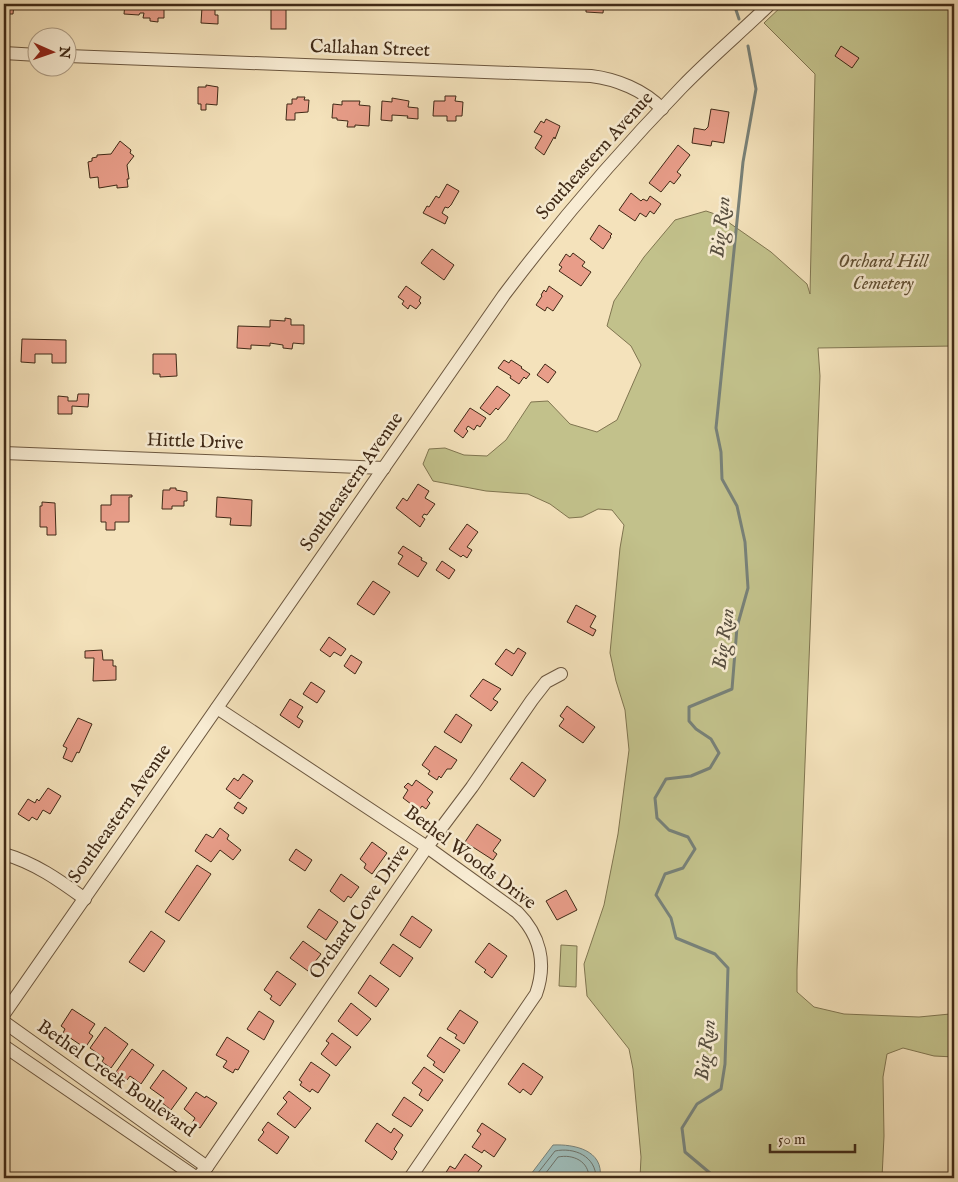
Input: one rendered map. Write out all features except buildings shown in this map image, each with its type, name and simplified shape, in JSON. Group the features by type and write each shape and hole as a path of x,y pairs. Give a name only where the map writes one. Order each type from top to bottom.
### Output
{"street":[{"name":"Southeastern Avenue","path":"4,1014 504,295 543,244 662,108 770,4"},
{"path":"4,54 28,55"},
{"name":"Callahan Street","path":"78,56 591,76 631,88 662,108"},
{"name":"Hittle Drive","path":"4,453 384,468"},
{"name":"Orchard Cove Drive","path":"197,1178 427,847 472,787 532,700 546,682 561,674"},
{"name":"Bethel Woods Drive","path":"217,708 427,847 518,912 526,921 538,943 542,969 540,982 531,1003 410,1178"},
{"path":"4,854 23,860 47,872 85,899"},
{"name":"Bethel Creek Boulevard","path":"4,1022 206,1167"},
{"name":"Bethel Creek Boulevard","path":"4,1046 197,1178"}],"green space":[{"name":"Orchard Hill Cemetery","path":"784,4 954,4 954,346 818,348 820,376 797,992 814,1007 844,1014 919,1017 950,1014 954,1007 954,1057 934,1056 903,1048 887,1054 883,1077 884,1136 882,1178 640,1178 641,1157 633,1069 629,1049 587,996 584,964 604,905 618,834 629,750 625,710 610,653 624,525 612,510 598,509 582,517 569,518 550,504 528,494 486,491 433,481 423,464 429,449 445,448 464,455 487,456 506,440 531,402 548,401 570,424 597,432 617,420 641,365 631,346 607,326 614,301 644,257 675,220 706,211 718,215 771,252 807,284 810,294 815,74 764,23"},
{"path":"561,945 577,946 576,987 559,986"}],"water":[{"path":"553,1145 578,1148 592,1155 600,1169 600,1178 528,1178"}],"waterway":[{"name":"Big Run","path":"734,4 739,19"},
{"name":"Big Run","path":"708,1178 710,1173 685,1152 682,1128 697,1104 721,1089 725,1064 728,968 715,954 676,938 671,918 656,895 665,874 683,868 695,849 688,837 669,830 657,818 655,798 666,779 691,776 710,768 719,753 711,739 696,729 689,721 689,707 732,689 737,627 748,588 745,542 737,506 722,479 721,452 716,428 743,162 756,89 748,46"}]}
